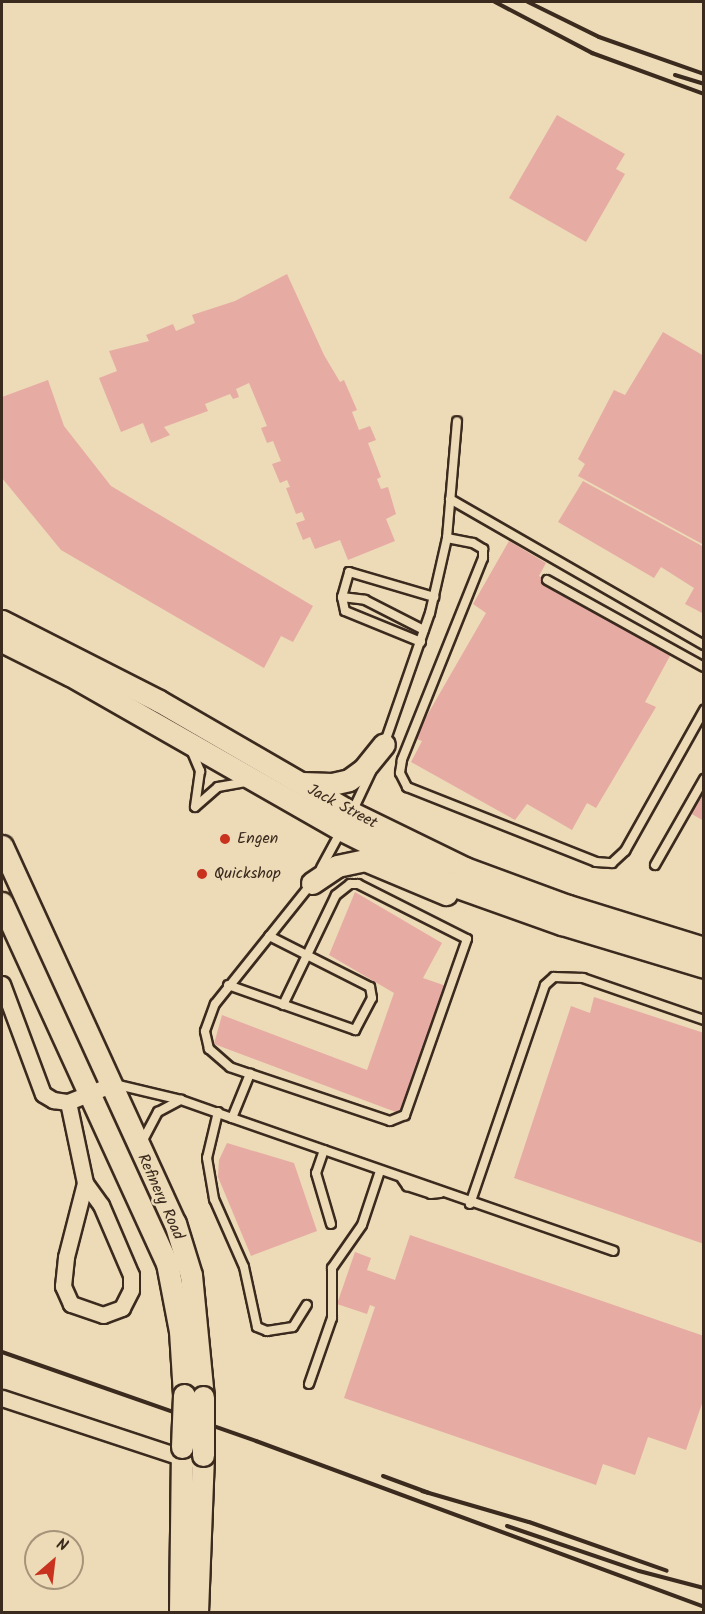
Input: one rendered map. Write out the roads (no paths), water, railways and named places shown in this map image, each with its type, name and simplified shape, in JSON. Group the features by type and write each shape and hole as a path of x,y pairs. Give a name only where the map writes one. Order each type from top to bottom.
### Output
{"main road":[{"name":"Jack Street","path":"2,621 138,690 298,783 347,821 455,886 704,967"},
{"name":"Jack Street","path":"2,641 11,648 180,737 265,785 347,821 568,906 704,948"},
{"path":"298,783 332,784 348,780 363,770 384,744"},
{"name":"Refinery Road","path":"2,846 175,1223 181,1278 180,1331 194,1396 203,1460 197,1612"},
{"path":"312,883 337,866 365,861 438,892 503,903"},
{"name":"Refinery Road","path":"2,903 90,1095 181,1278"},
{"name":"Refinery Road","path":"180,1612 182,1452 194,1396"}],"street":[{"path":"2,984 44,1094 53,1100 68,1101 90,1095 113,1084"},
{"path":"68,1101 85,1183 101,1205 131,1275 131,1290 122,1308 103,1315 71,1304 63,1286 66,1257 85,1183"},
{"path":"2,1398 203,1460"},
{"path":"190,1612 197,1612"}],"lane":[{"path":"283,1005 305,954 336,895 350,884 467,939 405,1115 399,1121 250,1074 224,1062 209,1049 206,1041 208,1020 228,986 312,883 347,821 384,744 421,642 434,597 447,538 457,421"},
{"path":"450,499 704,645"},
{"path":"447,538 473,543 483,549 483,558 402,760 399,773 407,787 596,862 612,863 625,851 704,710"},
{"path":"421,642 345,611 342,597 349,572 434,597"},
{"path":"547,580 704,667"},
{"path":"342,597 365,600 424,630"},
{"path":"180,737 196,757 200,771 195,807 218,787 228,783 265,785"},
{"path":"655,865 704,779"},
{"path":"228,986 355,1030 372,998 370,987 269,936"},
{"path":"470,1204 545,985 554,977 583,978 704,1020"},
{"path":"232,1118 250,1074"},
{"path":"113,1084 181,1100 218,1112 402,1179 407,1186 440,1193 613,1251"},
{"path":"140,1149 146,1130 158,1112 181,1100"},
{"path":"218,1112 207,1158 214,1199 244,1267 257,1326 267,1332 293,1327 307,1305"},
{"path":"324,1150 316,1173 331,1224"},
{"path":"309,1384 332,1318 332,1268 362,1225 380,1171"}],"railway":[{"path":"495,2 592,53 704,94"},
{"path":"528,2 599,37 704,74"},
{"path":"675,75 704,84"},
{"path":"2,1352 256,1441 704,1607"},
{"path":"383,1476 429,1493"},
{"path":"422,1491 529,1522 667,1571"},
{"path":"507,1526 639,1571 704,1588"}],"place":[{"name":"Engen","path":"225,839"},
{"name":"Quickshop","path":"202,874"}]}
